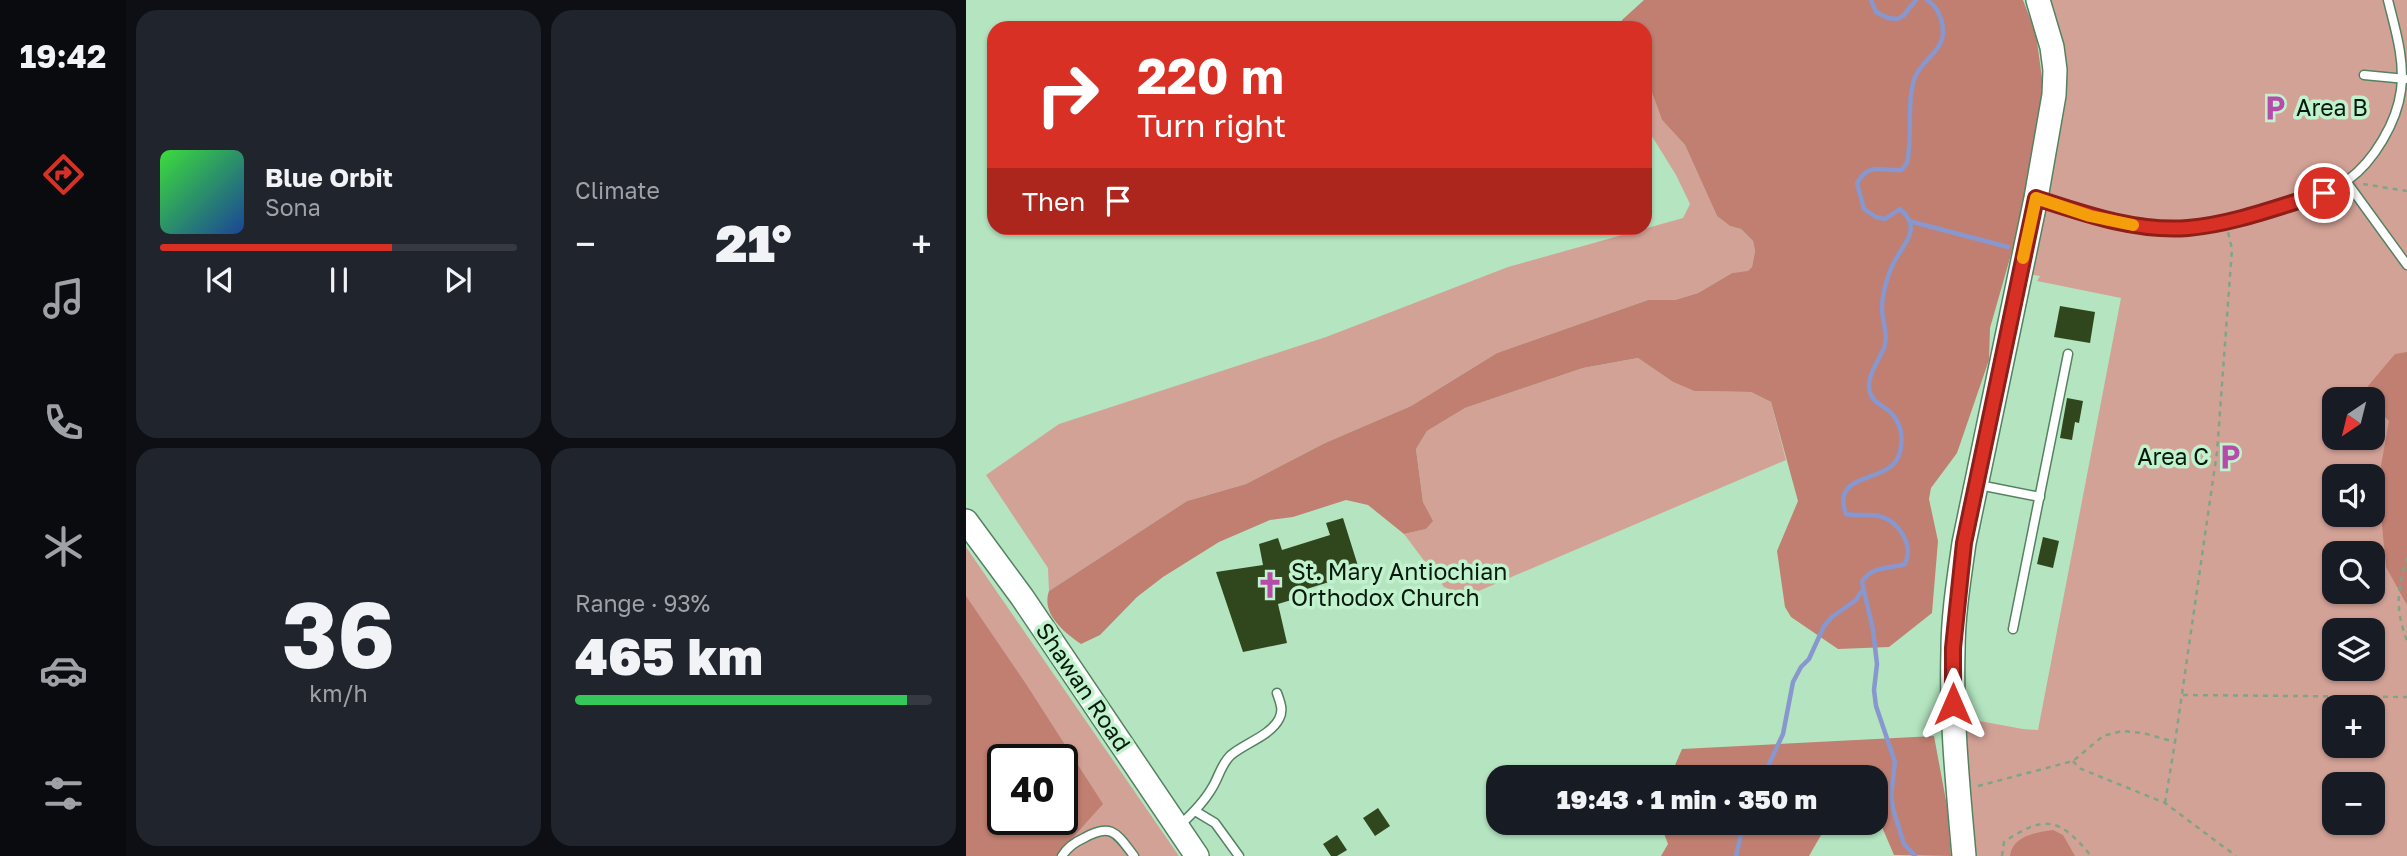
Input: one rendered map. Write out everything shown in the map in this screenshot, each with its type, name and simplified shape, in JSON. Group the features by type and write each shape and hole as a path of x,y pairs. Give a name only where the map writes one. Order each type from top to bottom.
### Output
{"street":[{"path":"1964,856 1953,704 1953,648 1964,543 2050,126 2055,70 2052,47 2038,0"},
{"name":"Shawan Road","path":"966,522 1037,620 1196,856"}],"lane":[{"path":"2036,198 2090,216 2159,228 2188,228 2224,222 2324,193 2346,181 2358,171 2381,142 2398,105 2404,79 2388,0"},
{"path":"2364,75 2404,79"},
{"path":"2346,181 2407,265"},
{"path":"2014,629 2068,354"},
{"path":"1976,484 2039,497"},
{"path":"1177,828 1195,811 1212,788 1220,769 1230,756 1278,721 1282,709 1277,693"},
{"path":"1195,811 1214,823 1240,856"},
{"path":"1062,856 1079,840 1099,830 1110,831 1123,840 1134,856"}],"path":[{"path":"2346,181 2407,191"},
{"path":"2165,803 2217,452 2232,249 2224,222"},
{"path":"2407,557 2397,598 2398,617 2407,641"},
{"path":"2182,695 2407,697"},
{"path":"1958,790 2073,761 2102,736 2122,732 2143,733 2175,742"},
{"path":"2073,761 2079,768 2165,803 2236,856"},
{"path":"2002,856 2004,842 2021,830 2042,823 2063,827 2077,838 2091,856"}],"shaded area":[{"path":"1644,0 2023,0 2036,34 2044,93 2022,216 1990,328 1989,360 1957,453 1931,488 1929,499 1938,541 1932,613 1889,647 1838,649 1791,617 1785,607 1777,551 1798,501 1771,402 1751,392 1694,391 1673,382 1638,358 1583,368 1465,408 1427,431 1416,449 1423,502 1433,521 1426,529 1404,534 1368,505 1346,500 1293,517 1270,520 1219,542 1163,577 1137,597 1100,635 1081,644 1061,628 1048,607 1049,591 1187,501 1246,484 1325,443 1411,406 1497,353 1648,300 1675,300 1698,293 1732,273 1748,271 1752,267 1755,251 1753,241 1741,229 1730,226 1717,216 1685,145 1662,120 1652,93 1652,21 1622,20"},
{"path":"2049,0 2407,0 2407,856 1974,856 1963,718 2038,730 2121,298 2037,281 2040,276 2028,274 2062,46 2056,17"},
{"path":"1652,93 1662,120 1685,145 1717,216 1730,226 1741,229 1753,241 1755,251 1752,267 1748,272 1732,273 1698,293 1675,300 1648,300 1497,353 1411,406 1325,443 1246,484 1187,501 1049,591 1048,568 986,475 1059,424 1326,337 1508,267 1622,235 1652,235 1652,227 1683,218 1690,204 1652,136"},
{"path":"2407,352 2407,605 2386,567 2382,527 2385,527 2385,464 2381,464 2389,421 2385,417 2385,387 2368,386 2395,354"},
{"path":"1638,358 1673,382 1694,391 1751,392 1771,402 1786,460 1467,596 1444,587 1404,534 1426,529 1432,521 1423,502 1416,449 1427,431 1465,408 1583,368"},
{"path":"966,547 1179,856 966,856"},
{"path":"966,596 1064,744 987,744 987,835 1075,835 1056,856 966,856"},
{"path":"1934,736 1947,806 1951,856 1894,855 1885,835 1888,835 1888,765 1675,765 1682,749"},
{"path":"1078,765 1103,804 1078,832"},
{"path":"2053,830 2063,835 2075,856 2010,856 2015,844 2020,840"},
{"path":"1665,835 1821,835 1809,856 1661,856 1668,844"}],"building":[{"path":"2060,306 2095,312 2090,343 2054,337"},
{"path":"2067,398 2083,401 2079,423 2075,422 2072,440 2060,438"},
{"name":"St. Mary Antiochian Orthodox Church","path":"1343,518 1358,566 1340,571 1342,578 1297,592 1298,598 1278,604 1287,643 1243,652 1216,572 1263,565 1259,544 1278,538 1282,550 1330,535 1326,523"},
{"path":"2043,537 2059,541 2053,568 2037,564"},
{"path":"1378,808 1390,826 1375,836 1363,818"},
{"path":"1337,835 1347,850 1337,856 1331,856 1323,844"}],"waterway":[{"path":"1871,0 1876,12 1897,19 1903,16 1916,0"},
{"path":"1915,856 1904,844 1893,809 1891,795 1895,762 1876,706 1874,690 1877,664 1873,630 1862,582 1870,573 1905,564 1908,549 1903,535 1893,523 1879,516 1846,514 1843,500 1846,490 1853,484 1884,471 1893,464 1901,449 1901,432 1897,420 1873,399 1869,381 1885,343 1882,305 1886,284 1893,264 1909,237 1910,223 1900,209 1885,219 1864,209 1857,183 1866,172 1876,169 1901,170 1907,163 1912,86 1918,71 1940,45 1943,32 1939,14 1927,0"},
{"path":"1909,221 2008,247"},
{"path":"1769,765 1783,734 1793,682 1801,667 1809,659 1824,626 1856,600 1861,592"},
{"path":"1736,856 1741,835"}],"slow traffic":[{"path":"2023,258 2036,198 2090,216 2133,225"}],"place":[{"name":"Area B","path":"2275,108"},
{"name":"Area C","path":"2230,457"},
{"name":"St. Mary Antiochian Orthodox Church","path":"1270,585"}],"route":[{"path":"1953,704 1953,648 1964,543 2036,198 2090,216 2126,224 2188,228 2224,222 2324,193"}]}
